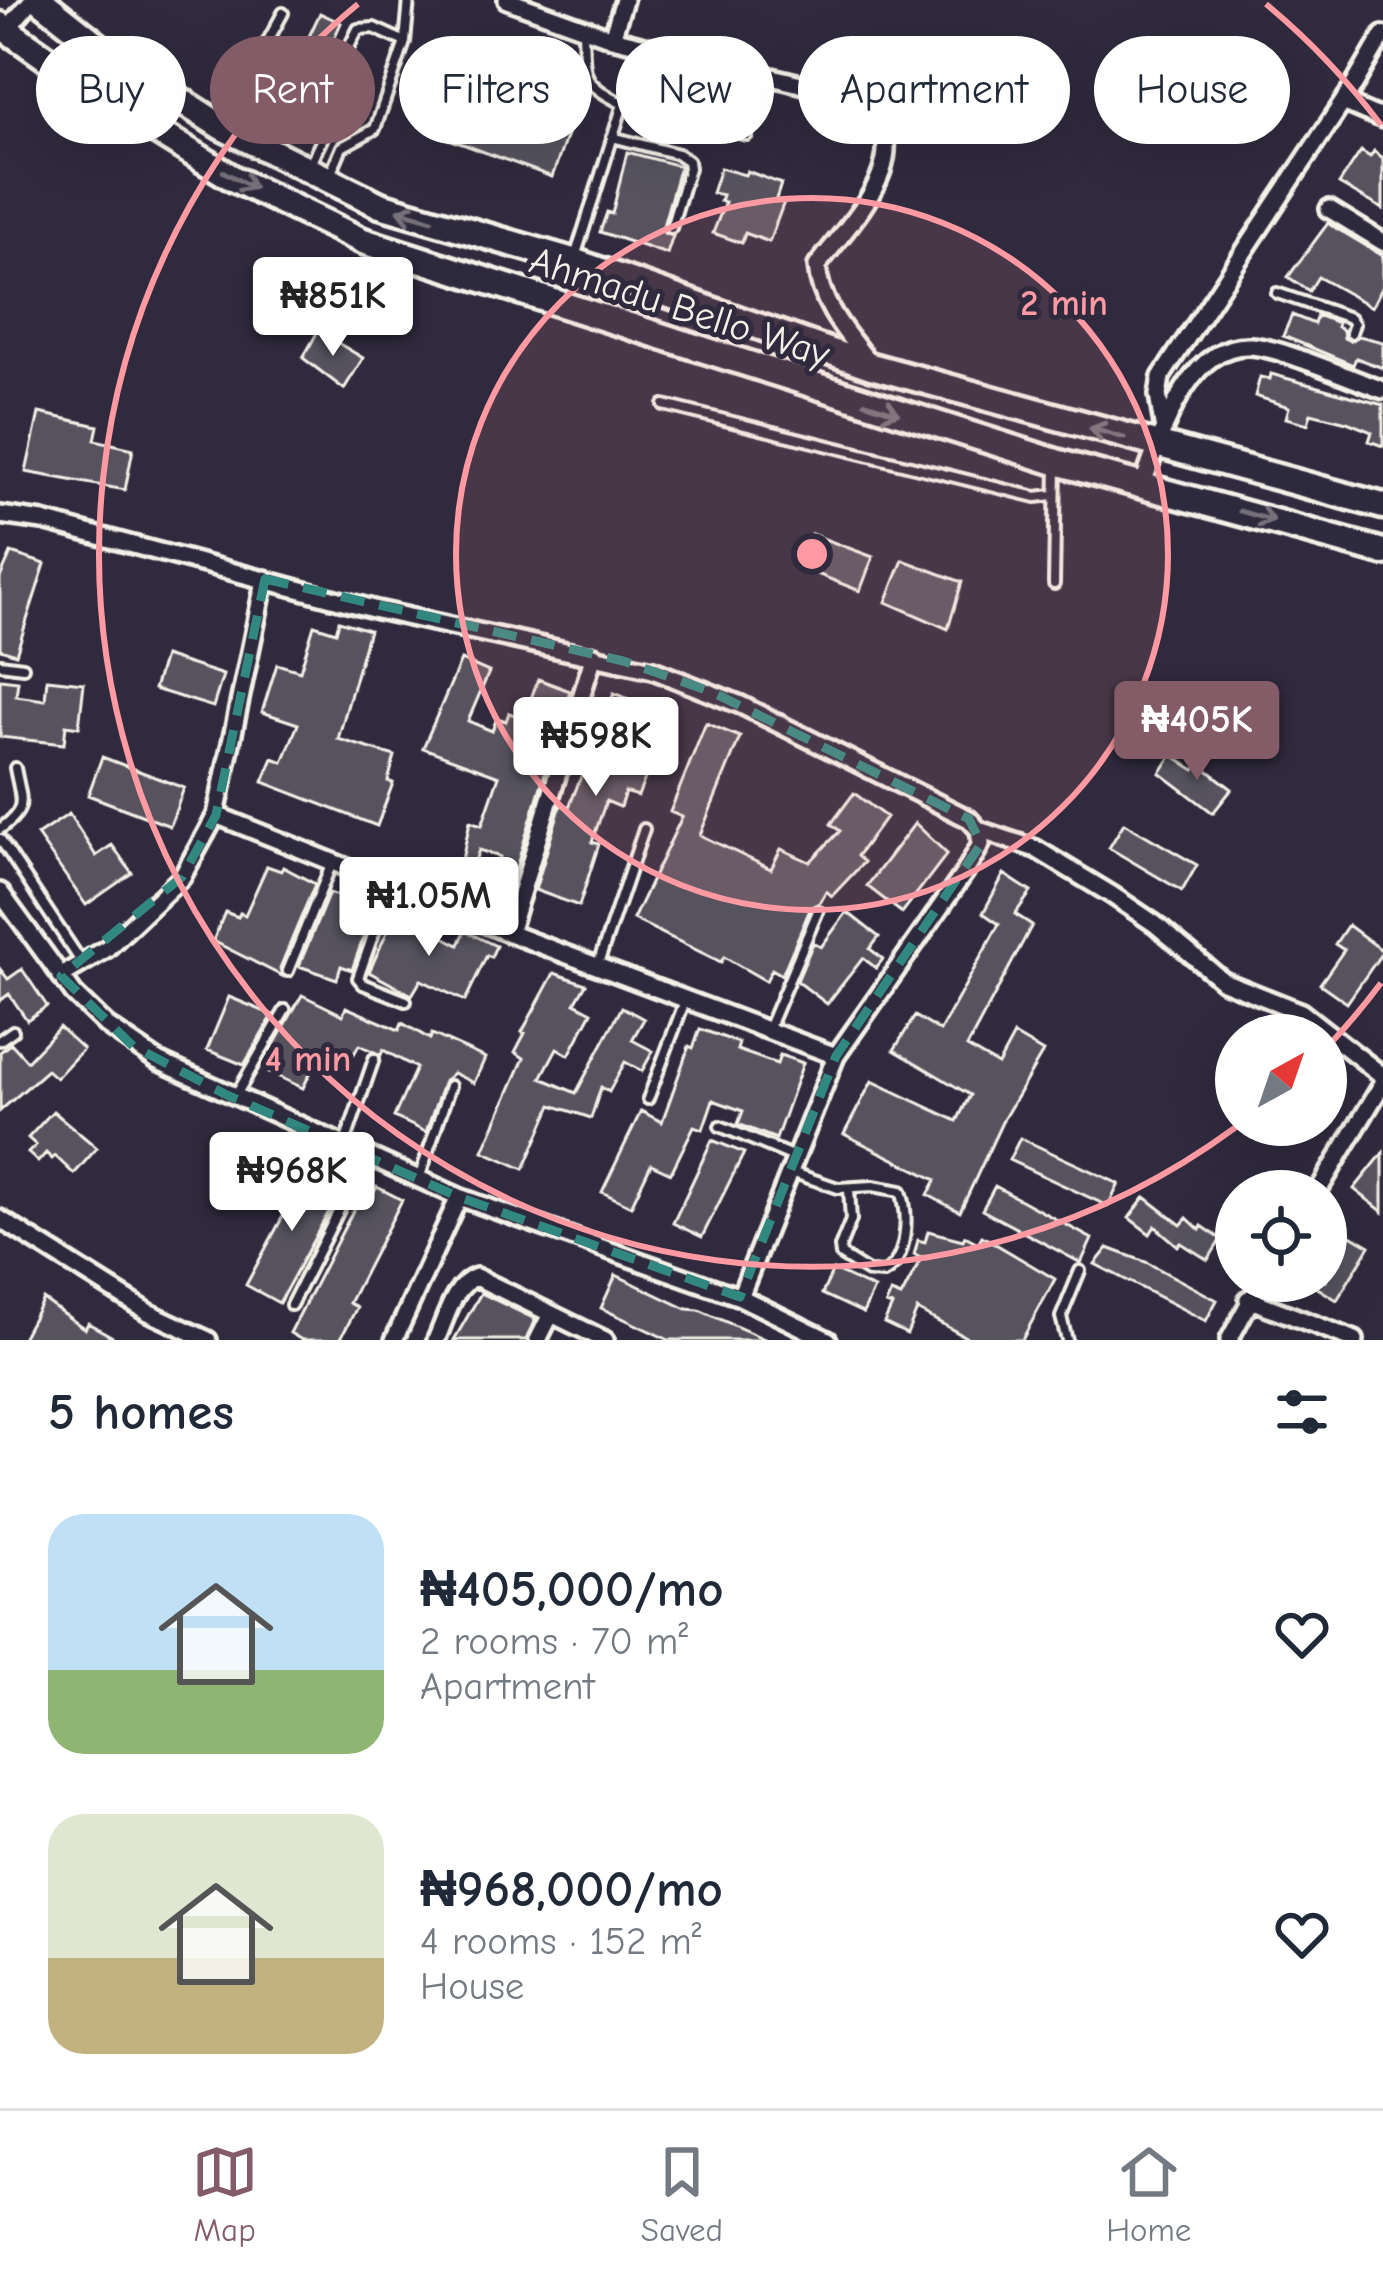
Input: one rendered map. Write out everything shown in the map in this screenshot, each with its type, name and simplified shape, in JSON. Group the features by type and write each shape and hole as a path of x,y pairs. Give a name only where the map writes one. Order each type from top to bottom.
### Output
{"main road":[{"name":"Ahmadu Bello Way","path":"36,0 210,119"},
{"name":"Ahmadu Bello Way","path":"2,31 234,179 364,242 1056,462 1383,552"},
{"name":"Ahmadu Bello Way","path":"256,144 380,205 573,262 871,366 1160,436 1383,506"}],"street":[{"path":"2,31 36,0"},
{"path":"507,0 616,39"},
{"path":"612,38 624,0"},
{"path":"1160,436 1160,377 1383,34"},
{"path":"774,78 862,99 883,123 886,149 881,175 867,206 817,266 818,284 837,321 871,366"},
{"path":"1343,102 1383,119"},
{"path":"1329,209 1383,242"},
{"path":"1143,483 1160,436 1204,363 1220,351 1250,346 1340,368 1383,390"},
{"path":"0,515 43,521 377,610 653,670 727,698 969,819 980,830 1036,849 1155,924 1223,981 1301,1012 1383,1080 1330,1170"},
{"path":"62,976 106,949 182,877 216,814 265,579"},
{"path":"509,933 593,656"},
{"path":"216,814 509,933 836,1056"},
{"path":"740,1297 836,1056 965,872 981,844 980,830"},
{"path":"0,892 91,1010 133,1046 234,1098 459,1197 740,1297 828,1340"},
{"path":"394,1340 459,1197"},
{"path":"0,1219 148,1312 208,1340"},
{"path":"436,1340 458,1291 466,1280 476,1277 605,1340"},
{"path":"1229,1340 1247,1302"},
{"path":"1256,1302 1355,1340"},
{"path":"538,1340 551,1314"}],"lane":[{"path":"405,36 409,0"},
{"path":"271,36 283,13"},
{"path":"317,175 322,101 358,29 374,28 399,40"},
{"path":"584,28 584,76 590,87 616,100"},
{"path":"317,175 342,147 375,129 399,57"},
{"path":"573,262 616,125"},
{"path":"612,137 688,160 671,228"},
{"path":"1277,293 1350,318 1351,333"},
{"path":"664,405 1036,497 1054,495"},
{"path":"1054,584 1056,462"},
{"path":"0,664 23,667"},
{"path":"0,829 20,815 22,807 15,768"},
{"path":"597,966 644,829"},
{"path":"0,839 83,964"},
{"path":"288,971 333,862"},
{"path":"391,885 358,978 406,1001"},
{"path":"767,1030 818,911"},
{"path":"648,1099 686,999"},
{"path":"234,1098 284,1010"},
{"path":"0,1040 14,1031"},
{"path":"344,1146 374,1059"},
{"path":"419,1179 450,1086"},
{"path":"721,1126 792,1165 849,1189 901,1191 907,1207 898,1261 884,1273 868,1272 841,1255 851,1220 849,1189"},
{"path":"291,1305 367,1156"},
{"path":"1066,1340 1061,1317 1080,1270"}],"highlighted area":[{"path":"265,579 623,661 712,692 969,819 981,844 836,1056 740,1297 459,1197 225,1094 133,1046 61,976 182,877 216,815"}],"building":[{"path":"320,13 341,23 335,36 309,36"},
{"path":"463,144 564,144 552,177"},
{"path":"1361,151 1370,157 1374,151 1383,158 1383,209 1339,184"},
{"path":"627,152 680,166 663,226 664,233 673,236 667,254 600,232 607,212 612,214"},
{"path":"720,168 745,175 747,171 781,184 776,199 784,202 769,242 745,233 742,243 713,233 725,202 720,201 722,195 712,193"},
{"path":"1328,223 1383,256 1383,286 1372,307 1318,277 1309,291 1288,277"},
{"path":"1292,315 1314,324 1317,315 1338,323 1350,341 1359,336 1383,342 1383,368 1356,358 1353,365 1283,336"},
{"path":"318,331 363,358 344,389 303,358"},
{"path":"1271,374 1383,405 1383,446 1369,441 1372,432 1347,422 1311,413 1308,424 1286,418 1289,407 1255,396 1260,377 1270,379"},
{"path":"39,413 98,426 95,440 133,449 125,490 26,472"},
{"path":"811,534 873,557 860,591 799,567"},
{"path":"11,553 45,564 16,654 0,649 0,578"},
{"path":"903,560 962,582 948,629 886,602"},
{"path":"339,621 369,630 338,739 395,756 388,781 393,783 377,826 263,782 273,758 283,762 298,724 262,712 277,664 300,671 314,625 336,632"},
{"path":"164,656 223,675 213,707 154,689"},
{"path":"461,660 489,672 468,721 492,731 497,718 506,721 509,713 524,718 538,679 570,691 514,875 496,870 500,857 479,850 474,864 462,860 470,821 482,825 499,776 423,748"},
{"path":"0,679 18,681 16,696 45,700 47,679 84,683 79,727 66,725 64,744 0,737"},
{"path":"614,693 656,710 634,765 648,771 638,796 625,792 620,807 606,801 592,842 599,844 579,906 535,890 561,804 569,807"},
{"path":"706,723 740,737 700,835 771,869 781,849 810,862 840,831 831,824 854,793 886,817 857,856 864,862 832,896 826,891 811,907 782,975 772,969 766,981 724,957 721,962 633,919 682,817 670,812"},
{"path":"1172,755 1195,770 1200,764 1232,789 1213,813 1160,773"},
{"path":"102,757 184,788 170,826 88,795"},
{"path":"69,814 96,856 112,845 132,873 86,905 37,835"},
{"path":"915,823 947,854 902,913 867,886"},
{"path":"1124,823 1197,865 1182,891 1109,848"},
{"path":"267,866 281,871 283,867 315,884 280,968 282,976 213,941 225,912 245,915"},
{"path":"1004,874 1031,892 1015,914 1032,925 967,1047 998,1065 1014,1035 1043,1052 1003,1120 960,1212 928,1195 936,1180 844,1134 872,1081 957,1121 970,1095 894,1050 915,1016 940,1031 999,924 983,913"},
{"path":"329,893 369,906 352,970 341,966 337,979 299,966"},
{"path":"396,912 459,945 465,931 496,946 465,1001 421,980 412,995 369,972"},
{"path":"847,912 879,937 870,949 883,959 876,968 863,958 827,1004 797,981 813,943 821,947"},
{"path":"1348,925 1383,951 1347,1003 1320,984 1344,950 1335,944"},
{"path":"0,969 8,979 22,969 47,1006 27,1020 9,994 0,1001"},
{"path":"554,973 586,984 575,1003 592,1012 569,1055 557,1048 541,1078 576,1093 622,1007 644,1019 632,1040 653,1051 642,1071 625,1062 609,1092 601,1087 591,1118 552,1105 524,1169 483,1151 524,1058 515,1052 522,1032"},
{"path":"302,995 343,1015 346,1007 399,1030 402,1023 430,1039 432,1034 485,1058 474,1083 453,1073 444,1081 426,1132 394,1117 416,1068 383,1050 381,1055 359,1045 350,1061 321,1051 303,1088 269,1072 278,1053 271,1050"},
{"path":"229,997 273,1015 244,1065 207,1050"},
{"path":"59,1027 83,1049 56,1078 47,1070 0,1111 0,1052 11,1043 27,1061"},
{"path":"700,1029 739,1043 737,1050 777,1064 780,1055 803,1063 776,1139 738,1124 743,1111 713,1100 703,1129 694,1126 671,1173 651,1164 631,1206 602,1192 641,1111 662,1122 689,1046 693,1048"},
{"path":"53,1111 97,1148 74,1174 55,1156 52,1159 46,1153 38,1162 28,1153 36,1145 28,1138"},
{"path":"1020,1138 1119,1184 1108,1206 1009,1160"},
{"path":"712,1140 744,1153 702,1237 673,1223"},
{"path":"1383,1153 1383,1212 1354,1189"},
{"path":"297,1167 338,1195 279,1303 246,1285 289,1205 276,1196"},
{"path":"995,1186 1092,1239 1081,1263 982,1210"},
{"path":"377,1187 402,1200 349,1303 357,1307 340,1340 302,1340 290,1333 362,1193 371,1198"},
{"path":"1145,1197 1181,1225 1187,1218 1215,1235 1215,1249 1208,1260 1181,1243 1178,1246 1155,1226 1150,1234 1129,1218"},
{"path":"928,1231 963,1240 965,1236 978,1243 982,1236 1055,1279 1022,1340 971,1340 917,1310 907,1334 884,1323 892,1306 886,1304 891,1293 901,1297 922,1257 914,1255 918,1240 925,1242"},
{"path":"1347,1233 1370,1246 1347,1284"},
{"path":"1108,1248 1146,1262 1216,1302 1206,1321 1095,1264"},
{"path":"833,1270 874,1289 863,1313 822,1294"},
{"path":"616,1275 767,1340 669,1340 601,1308"},
{"path":"481,1293 535,1319 526,1340 454,1340"},
{"path":"43,1299 85,1329 88,1323 118,1340 21,1340"}]}
